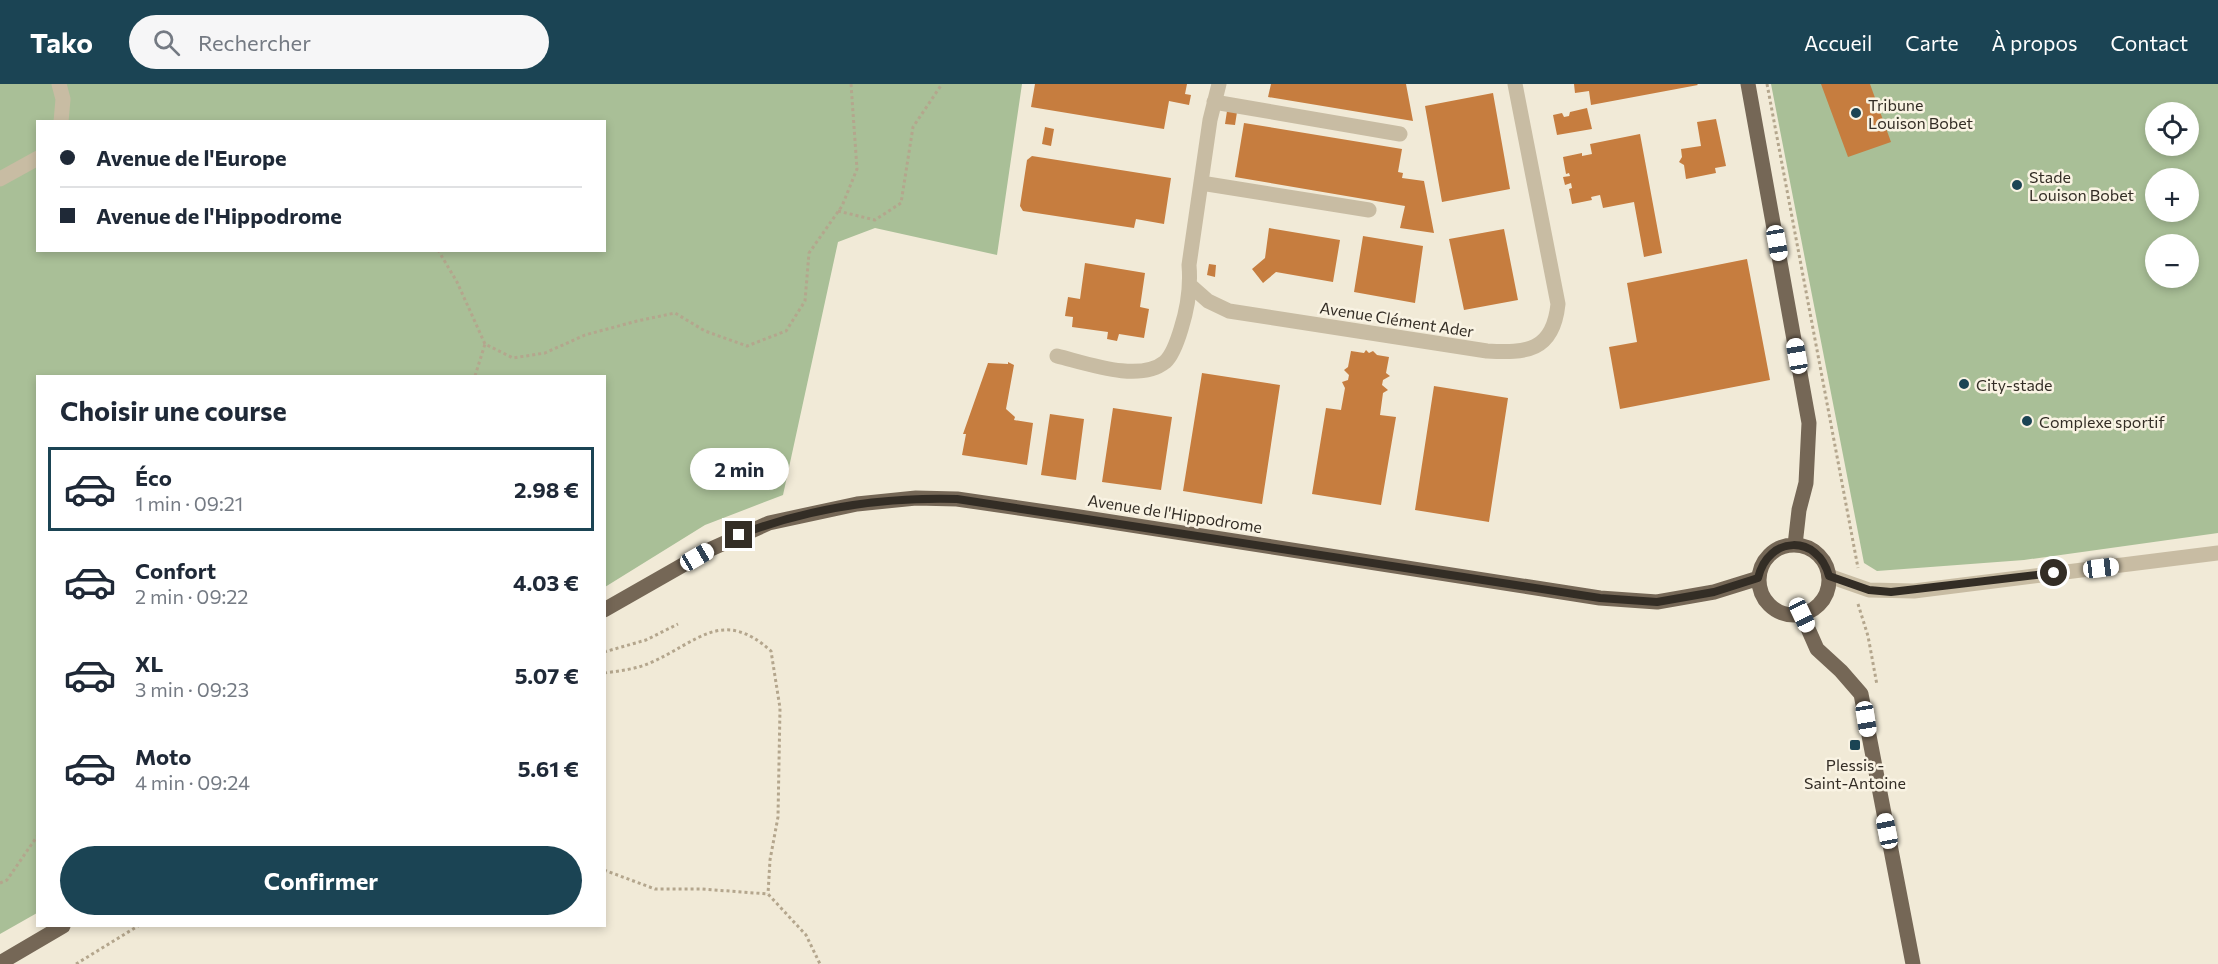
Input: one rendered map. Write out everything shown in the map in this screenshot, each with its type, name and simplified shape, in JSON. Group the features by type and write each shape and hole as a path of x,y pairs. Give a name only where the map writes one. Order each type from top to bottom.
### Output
{"main road":[{"path":"1748,84 1809,423 1806,483 1799,510 1796,545"},
{"name":"Avenue de l'Hippodrome","path":"606,609 711,549 769,523 857,504 916,498 957,499 1600,598 1657,602 1714,592 1758,578"},
{"path":"1796,545 1805,547 1822,558 1829,576 1826,596 1812,612 1802,615 1780,613 1771,607 1760,589 1758,578 1761,567 1775,550 1796,545"},
{"path":"1802,615 1817,649 1861,694 1913,964"},
{"path":"0,963 61,927"}],"street":[{"path":"59,84 63,99 61,120"},
{"path":"1057,356 1126,371 1146,371 1166,362 1177,342 1187,312 1191,286 1189,265 1214,102 1219,84"},
{"name":"Avenue Clément Ader","path":"1191,286 1208,301 1229,311 1487,351 1518,352 1538,346 1548,335 1557,318 1558,304 1515,84"},
{"path":"1214,102 1400,134"},
{"path":"0,179 36,159"},
{"path":"1201,183 1370,210"},
{"path":"1829,576 1869,590 1914,591 2218,553"}],"path":[{"path":"439,252 485,344 513,358 545,353 585,335 637,321 675,314 705,331 747,346 767,339 786,331 805,301 809,253 838,211 857,169 851,84"},
{"path":"838,211 875,220 901,203 914,128 942,84"},
{"path":"1767,84 1858,570"},
{"path":"475,375 485,344"},
{"path":"606,651 646,640 678,624"},
{"path":"606,673 623,671 649,663 713,630 733,630 748,634 771,651 778,686 779,757 778,817 770,860 768,894"},
{"path":"0,883 7,880 36,838"},
{"path":"606,871 655,889 702,889 768,894 806,935 820,964"},
{"path":"76,964 136,927"}],"green space":[{"path":"0,84 1022,84 997,255 875,228 838,242 783,495 705,525 606,586 606,375 36,375 36,914 0,934"},
{"name":"Complexe sportif","path":"1771,84 2218,84 2218,533 2024,560 1877,571 1864,563"}],"building":[{"path":"1035,84 1187,84 1185,94 1191,95 1189,105 1169,101 1164,129 1031,107"},
{"path":"1271,84 1406,84 1413,121 1268,97"},
{"path":"1574,84 1698,85 1591,105 1589,91 1575,93"},
{"name":"Tribune Louison Bobet","path":"1821,84 1870,84 1891,142 1848,157"},
{"path":"1493,93 1510,189 1442,202 1425,106"},
{"path":"1587,108 1592,129 1557,135 1553,115 1562,113 1564,117 1569,116 1570,112"},
{"path":"1227,111 1237,112 1235,125 1225,124"},
{"path":"1716,119 1726,166 1715,168 1716,173 1686,179 1684,165 1679,162 1682,157 1681,149 1701,146 1697,122"},
{"path":"1244,123 1402,149 1398,172 1403,173 1402,178 1424,181 1434,233 1400,228 1405,206 1235,177"},
{"path":"1045,127 1054,129 1051,146 1042,144"},
{"path":"1640,134 1662,253 1644,257 1634,202 1603,208 1600,195 1591,197 1592,200 1572,204 1569,189 1572,188 1571,183 1565,185 1563,177 1570,176 1569,173 1566,174 1563,157 1582,153 1582,156 1592,154 1590,144"},
{"path":"1032,156 1171,178 1164,224 1136,219 1134,228 1023,211 1020,206 1027,160"},
{"path":"1269,228 1340,240 1333,282 1276,272 1263,283 1252,269 1265,258"},
{"path":"1504,229 1518,300 1464,310 1449,239"},
{"path":"1363,236 1423,246 1415,303 1354,292"},
{"path":"1747,259 1770,380 1620,409 1609,347 1637,342 1627,283"},
{"path":"1085,263 1145,273 1140,307 1149,309 1144,338 1119,334 1117,341 1107,339 1108,332 1072,327 1073,317 1065,316 1068,297 1080,299"},
{"path":"1209,264 1216,265 1215,277 1207,275"},
{"path":"1366,350 1369,353 1373,351 1377,355 1389,357 1386,373 1390,376 1383,380 1382,385 1388,390 1383,393 1380,415 1396,417 1381,505 1312,494 1326,408 1341,410 1345,388 1342,382 1348,380 1349,375 1344,370 1348,367 1351,351 1364,353"},
{"path":"1008,362 1014,365 1006,409 1015,417 1014,420 1033,423 1027,465 962,455 966,434 963,434 988,363 1008,364"},
{"path":"1202,373 1280,385 1262,504 1183,491"},
{"path":"1434,386 1508,398 1489,522 1415,510"},
{"path":"1113,408 1172,417 1161,490 1102,482"},
{"path":"1050,414 1084,419 1076,480 1041,475"}],"place":[{"name":"Tribune Louison Bobet","path":"1856,113"},
{"name":"Stade Louison Bobet","path":"2017,185"},
{"name":"City-stade","path":"1964,384"},
{"name":"Complexe sportif","path":"2027,421"},
{"name":"Plessis - Saint-Antoine","path":"1855,745"}],"route":[{"path":"739,535 769,523 857,504 916,498 957,499 1600,598 1657,602 1714,592 1758,578 1761,567 1775,550 1796,545 1814,551 1822,558 1829,576 1869,590 1914,591 2054,573"}]}
